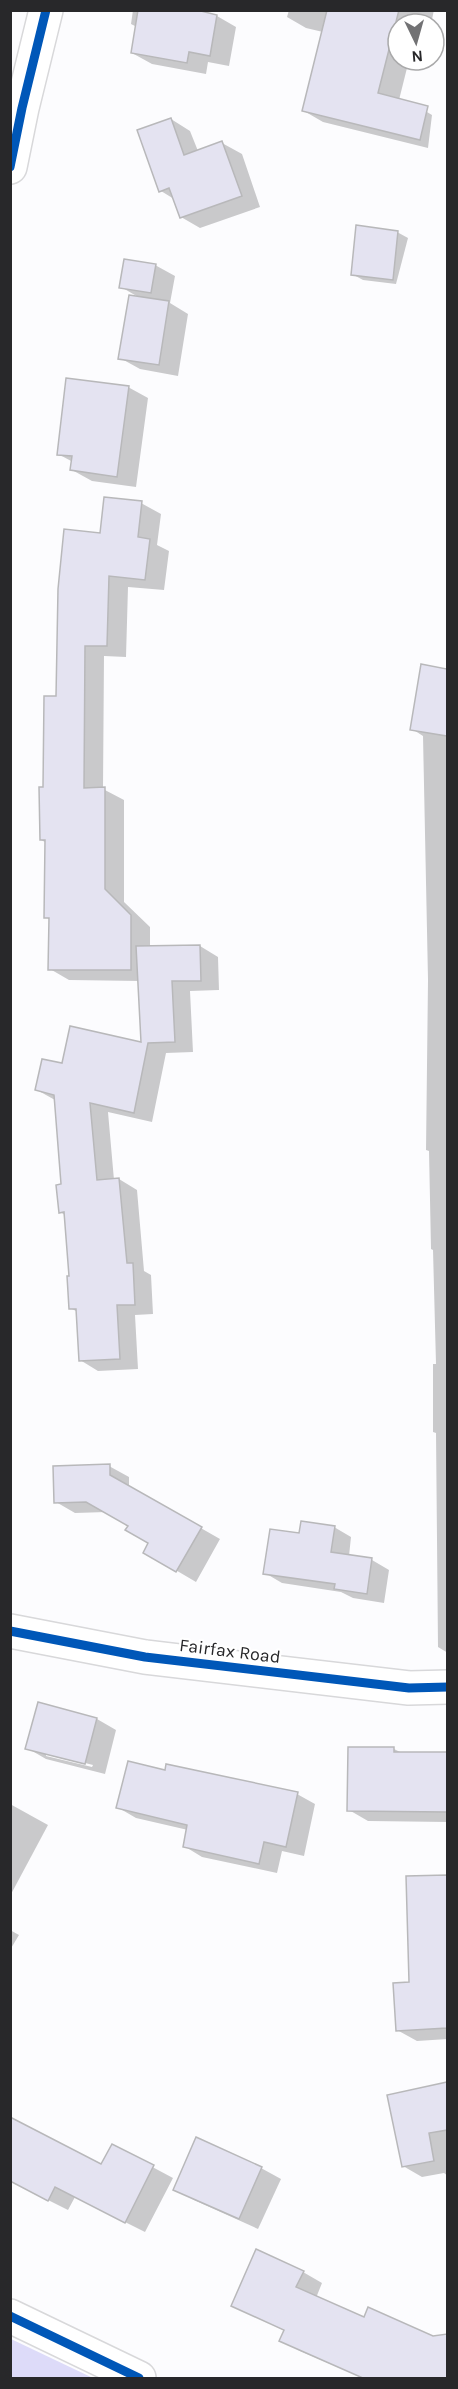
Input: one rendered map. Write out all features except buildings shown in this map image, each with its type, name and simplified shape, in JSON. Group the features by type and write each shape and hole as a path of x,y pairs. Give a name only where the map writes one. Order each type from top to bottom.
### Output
{"street":[{"path":"10,167 46,10"},
{"name":"Fairfax Road","path":"10,1631 145,1657 409,1688 447,1687"},
{"path":"10,2316 139,2379"}],"shaded area":[{"path":"11,2339 93,2378 11,2378"}],"cycle path":[{"path":"10,167 46,10"},
{"path":"10,1631 145,1657 409,1688 448,1687"},
{"path":"10,2316 139,2378"}]}
